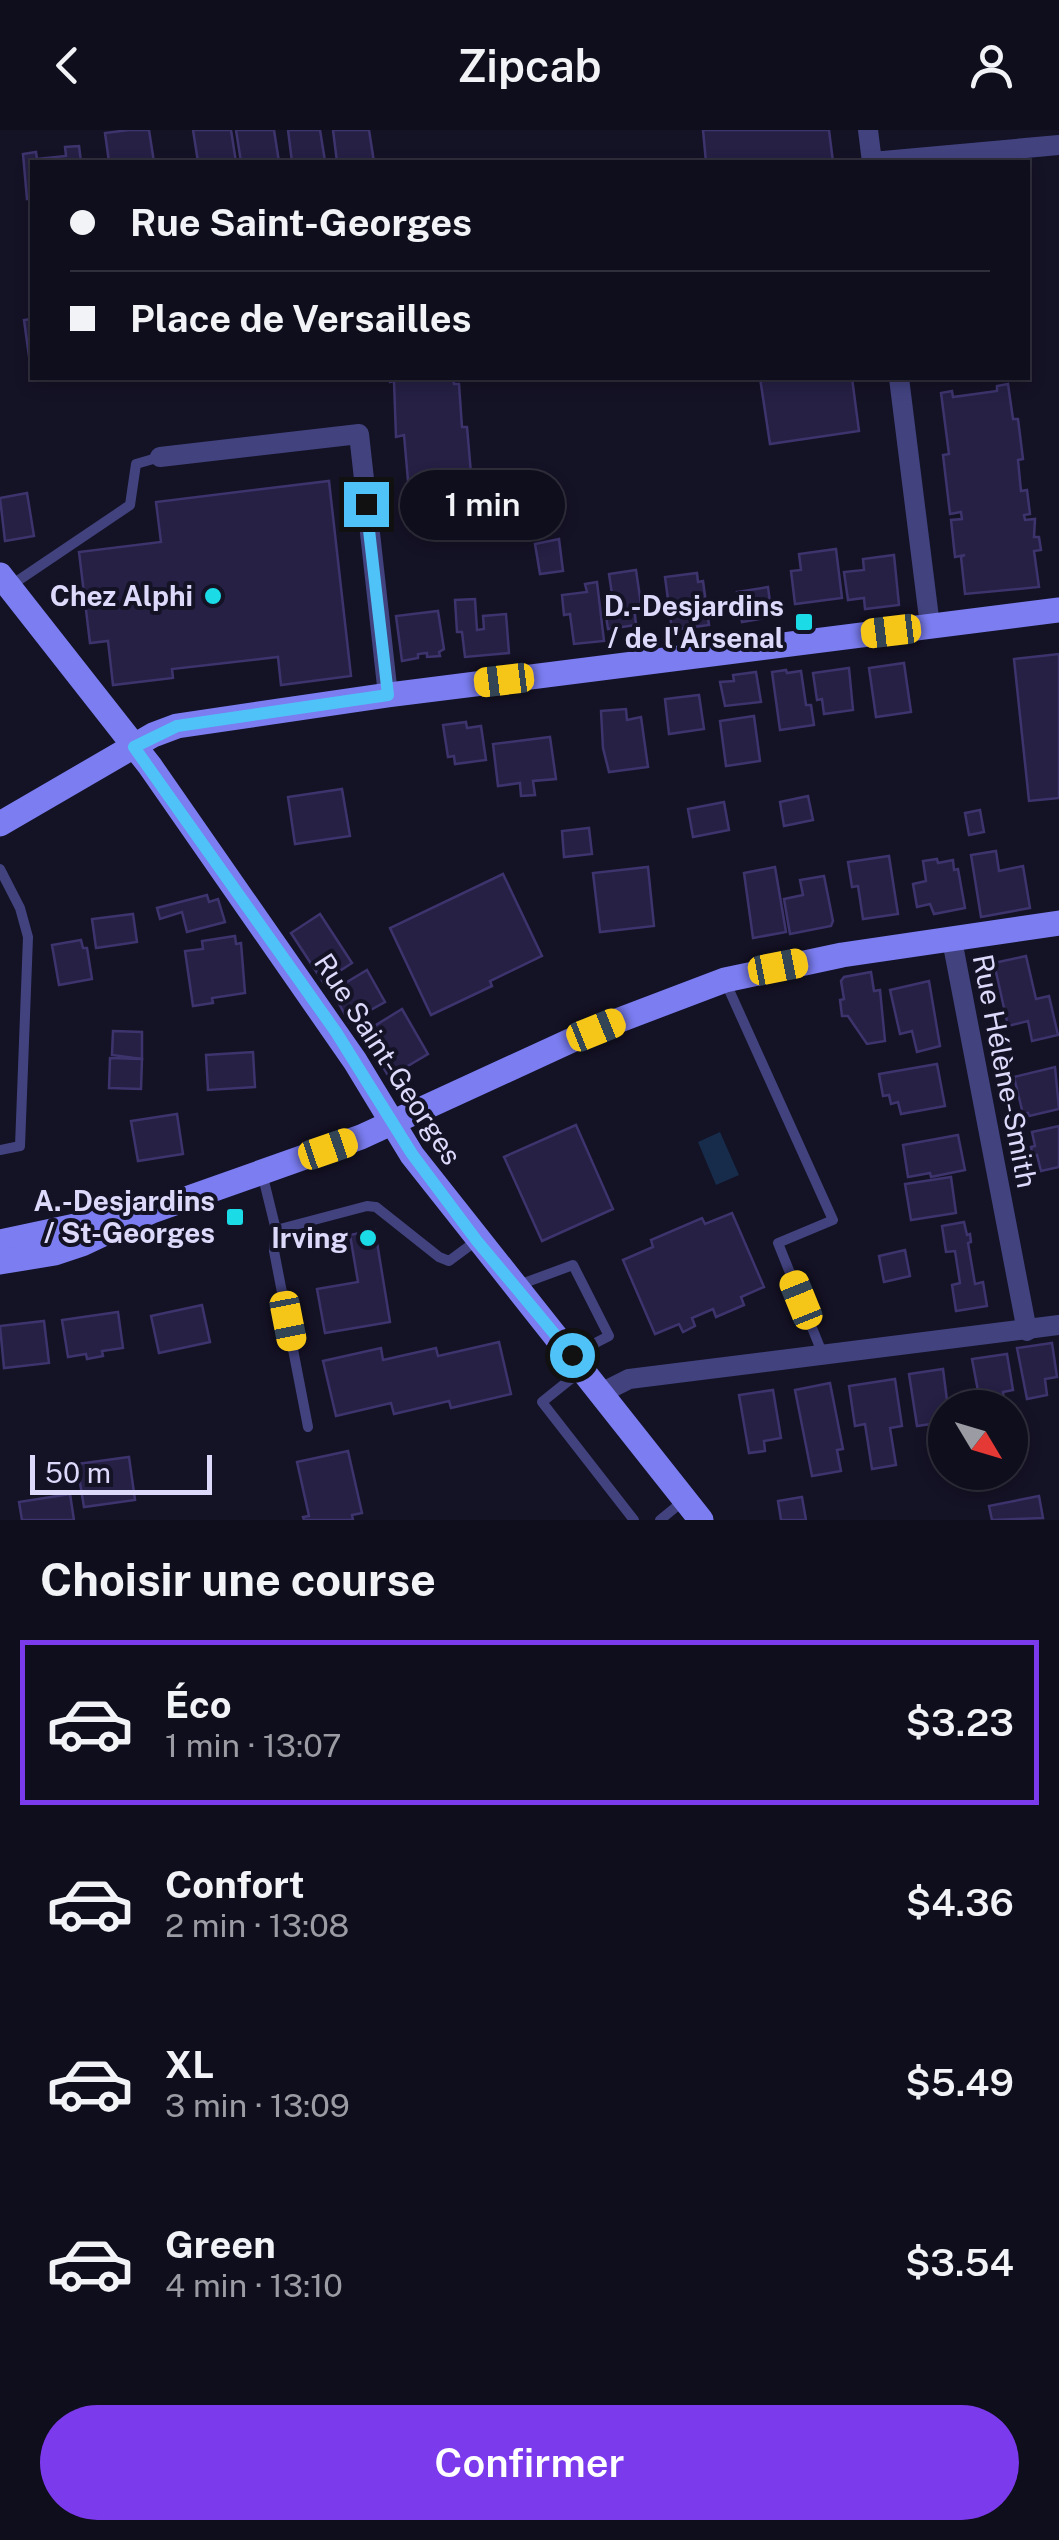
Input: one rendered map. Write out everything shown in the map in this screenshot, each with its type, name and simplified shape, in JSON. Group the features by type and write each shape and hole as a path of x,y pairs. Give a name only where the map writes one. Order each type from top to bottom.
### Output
{"main road":[{"name":"Rue Saint-Georges","path":"5,581 134,747 300,980 392,1124 477,1241 693,1510"},
{"path":"0,824 177,726 388,695 1059,610"},
{"path":"0,1262 54,1254 152,1211 392,1124 596,1030 725,980 842,954 1059,923"},
{"path":"0,1242 152,1211"}],"street":[{"path":"868,130 872,160"},
{"path":"894,160 1059,145"},
{"path":"899,380 930,626"},
{"path":"160,456 358,434 388,695"},
{"name":"Rue Hélène-Smith","path":"952,940 1027,1331"},
{"path":"601,1393 629,1379 1059,1325"}],"lane":[{"path":"5,581 130,505 136,464 160,456"},
{"path":"0,869 20,908 28,937 20,1146 0,1150"},
{"path":"725,980 833,1220 778,1243 824,1356"},
{"path":"262,1172 276,1230 274,1251 308,1427"},
{"path":"276,1230 368,1206 448,1261 477,1241"},
{"path":"515,1286 573,1266 609,1336 578,1362 542,1402 634,1520"},
{"path":"660,1520 693,1510"}],"water":[{"path":"720,1132 739,1175 716,1185 698,1142"}],"building":[{"path":"149,130 154,160 109,160 105,133"},
{"path":"193,130 231,130 236,160 198,160"},
{"path":"236,130 274,130 279,160 241,160"},
{"path":"288,130 320,130 325,160 292,160"},
{"path":"333,130 369,130 374,160 337,160"},
{"path":"703,130 829,130 833,160 706,160"},
{"path":"79,146 81,160 30,160 27,199 23,154 36,152 37,159 66,156 65,147"},
{"path":"30,319 30,364 24,320"},
{"path":"390,380 453,380 459,384 472,485 409,492 404,435 396,437 394,381"},
{"path":"760,380 852,380 859,431 770,444"},
{"path":"1008,384 1023,459 1018,460 1021,491 1027,490 1030,514 1024,515 1025,520 1035,519 1034,537 1039,537 1041,550 1034,551 1039,587 965,594 961,557 965,555 955,557 951,520 962,519 961,512 950,514 943,455 949,454 941,393 952,391 953,397 997,391 997,386"},
{"name":"Chez Alphi","path":"329,481 351,676 281,685 278,657 172,669 173,678 113,685 108,641 90,643 79,552 161,542 156,502"},
{"path":"27,493 34,536 5,541 0,498"},
{"path":"559,539 563,571 540,574 535,544"},
{"path":"836,549 842,598 795,604 791,571 801,570 799,554"},
{"path":"894,555 899,605 865,609 864,598 848,600 844,572 864,570 863,559"},
{"path":"636,570 641,604 634,605 636,625 608,629 604,603 613,601 609,574"},
{"path":"697,573 698,582 703,581 709,625 672,630 665,577"},
{"path":"597,582 604,641 574,644 570,614 564,615 562,595 587,592 585,584"},
{"path":"768,587 772,617 742,622 737,592"},
{"path":"475,599 477,630 484,629 483,616 506,614 509,653 465,657 462,632 457,632 455,600"},
{"path":"438,611 444,649 440,656 418,654 418,658 402,661 396,616"},
{"path":"1059,654 1059,798 1029,801 1014,659"},
{"path":"904,663 911,712 876,717 869,668"},
{"path":"849,668 853,710 824,714 822,699 817,700 813,673"},
{"path":"801,671 806,705 811,705 814,725 780,730 772,672"},
{"path":"756,672 761,702 725,706 720,682 734,681 733,675"},
{"path":"699,695 704,729 669,734 665,699"},
{"path":"626,709 627,720 641,717 648,767 609,772 601,711"},
{"path":"754,716 760,761 726,766 720,721"},
{"path":"466,722 467,728 481,726 486,760 455,764 454,756 448,757 443,725"},
{"path":"550,737 556,779 533,781 535,795 521,796 520,783 498,786 493,744"},
{"path":"342,789 350,836 295,844 288,797"},
{"path":"808,796 813,820 784,826 780,802"},
{"path":"724,802 729,830 693,837 688,809"},
{"path":"980,810 984,832 969,835 965,813"},
{"path":"589,828 592,854 564,857 562,831"},
{"path":"996,851 999,871 1023,866 1030,908 981,917 971,855"},
{"path":"889,856 898,914 863,919 858,886 852,887 848,862"},
{"path":"937,859 938,863 953,860 965,908 934,914 930,904 917,907 913,884 926,881 923,861"},
{"path":"648,867 654,926 600,932 593,873"},
{"path":"775,867 786,932 753,938 744,873"},
{"path":"503,874 542,956 490,981 492,986 431,1015 390,928"},
{"path":"824,876 831,926 790,934 784,899 803,895 800,880"},
{"path":"207,895 209,902 218,899 225,922 187,932 182,912 160,919 157,908"},
{"path":"133,914 137,942 96,948 92,919"},
{"path":"320,914 352,963 323,982 291,933"},
{"path":"235,936 236,944 241,943 245,993 212,998 213,1003 193,1006 185,951 203,949 202,941"},
{"path":"81,940 83,948 87,948 92,979 59,985 52,945"},
{"path":"1026,956 1036,999 1049,996 1058,1035 1032,1041 1028,1021 1008,1026 994,963"},
{"path":"367,970 385,1002 349,1022 332,991"},
{"path":"871,972 874,991 880,990 885,1041 867,1044 848,1016 842,1016 841,981"},
{"path":"929,981 940,1046 917,1052 912,1031 900,1034 890,990"},
{"path":"402,1009 428,1054 389,1077 363,1033"},
{"path":"113,1031 142,1032 142,1059 112,1055"},
{"path":"253,1052 255,1087 208,1090 206,1055"},
{"path":"110,1058 142,1059 141,1089 109,1088"},
{"path":"937,1064 945,1106 901,1114 898,1102 891,1104 889,1095 883,1096 879,1074"},
{"path":"1055,1067 1059,1109 1023,1114 1014,1077"},
{"path":"177,1114 183,1154 138,1161 131,1121"},
{"path":"576,1125 613,1209 542,1241 504,1157"},
{"path":"1059,1126 1059,1167 1041,1171 1037,1155 1033,1156 1032,1132"},
{"path":"958,1135 965,1170 908,1177 903,1145"},
{"path":"951,1177 956,1213 911,1220 905,1184"},
{"path":"732,1213 764,1287 741,1297 744,1305 716,1317 713,1309 692,1318 695,1326 683,1332 679,1324 655,1334 623,1260 653,1247 651,1240 702,1218 705,1224"},
{"path":"964,1222 967,1235 970,1234 975,1284 983,1282 987,1306 956,1311 952,1285 960,1283 955,1251 946,1252 942,1226"},
{"path":"375,1230 390,1322 325,1333 317,1289 358,1282 350,1235"},
{"path":"905,1250 910,1276 884,1282 879,1256"},
{"path":"202,1305 210,1342 159,1353 151,1316"},
{"path":"118,1312 123,1348 102,1351 103,1356 87,1359 86,1354 68,1357 62,1320"},
{"path":"44,1321 49,1363 4,1368 0,1326"},
{"path":"499,1342 511,1394 451,1408 449,1401 394,1414 391,1403 336,1416 323,1361 381,1348 383,1360 436,1348 438,1356"},
{"path":"1052,1343 1057,1377 1045,1379 1047,1395 1028,1399 1017,1348"},
{"path":"1007,1354 1013,1390 978,1390 972,1359"},
{"path":"943,1369 946,1390 928,1390 928,1424 917,1426 909,1374"},
{"path":"895,1379 902,1426 890,1428 896,1465 872,1469 865,1424 855,1426 849,1386"},
{"path":"830,1383 843,1449 837,1450 841,1471 812,1476 795,1390"},
{"path":"773,1390 781,1438 764,1441 765,1451 749,1453 739,1395"},
{"path":"348,1451 362,1513 352,1515 353,1520 304,1520 309,1516 297,1462"},
{"path":"129,1457 135,1500 84,1507 77,1464"},
{"path":"70,1494 74,1520 22,1520 19,1502"},
{"path":"1039,1496 1043,1518 992,1520 989,1506"},
{"path":"802,1497 806,1520 781,1520 778,1501"}],"place":[{"name":"Chez Alphi","path":"213,596"},
{"name":"D.-Desjardins / de l'Arsenal","path":"804,622"},
{"name":"A.-Desjardins / St-Georges","path":"235,1217"},
{"name":"Irving","path":"368,1238"}],"route":[{"path":"366,504 388,695 177,726 134,747 278,947 412,1154 477,1241 572,1355"}]}
